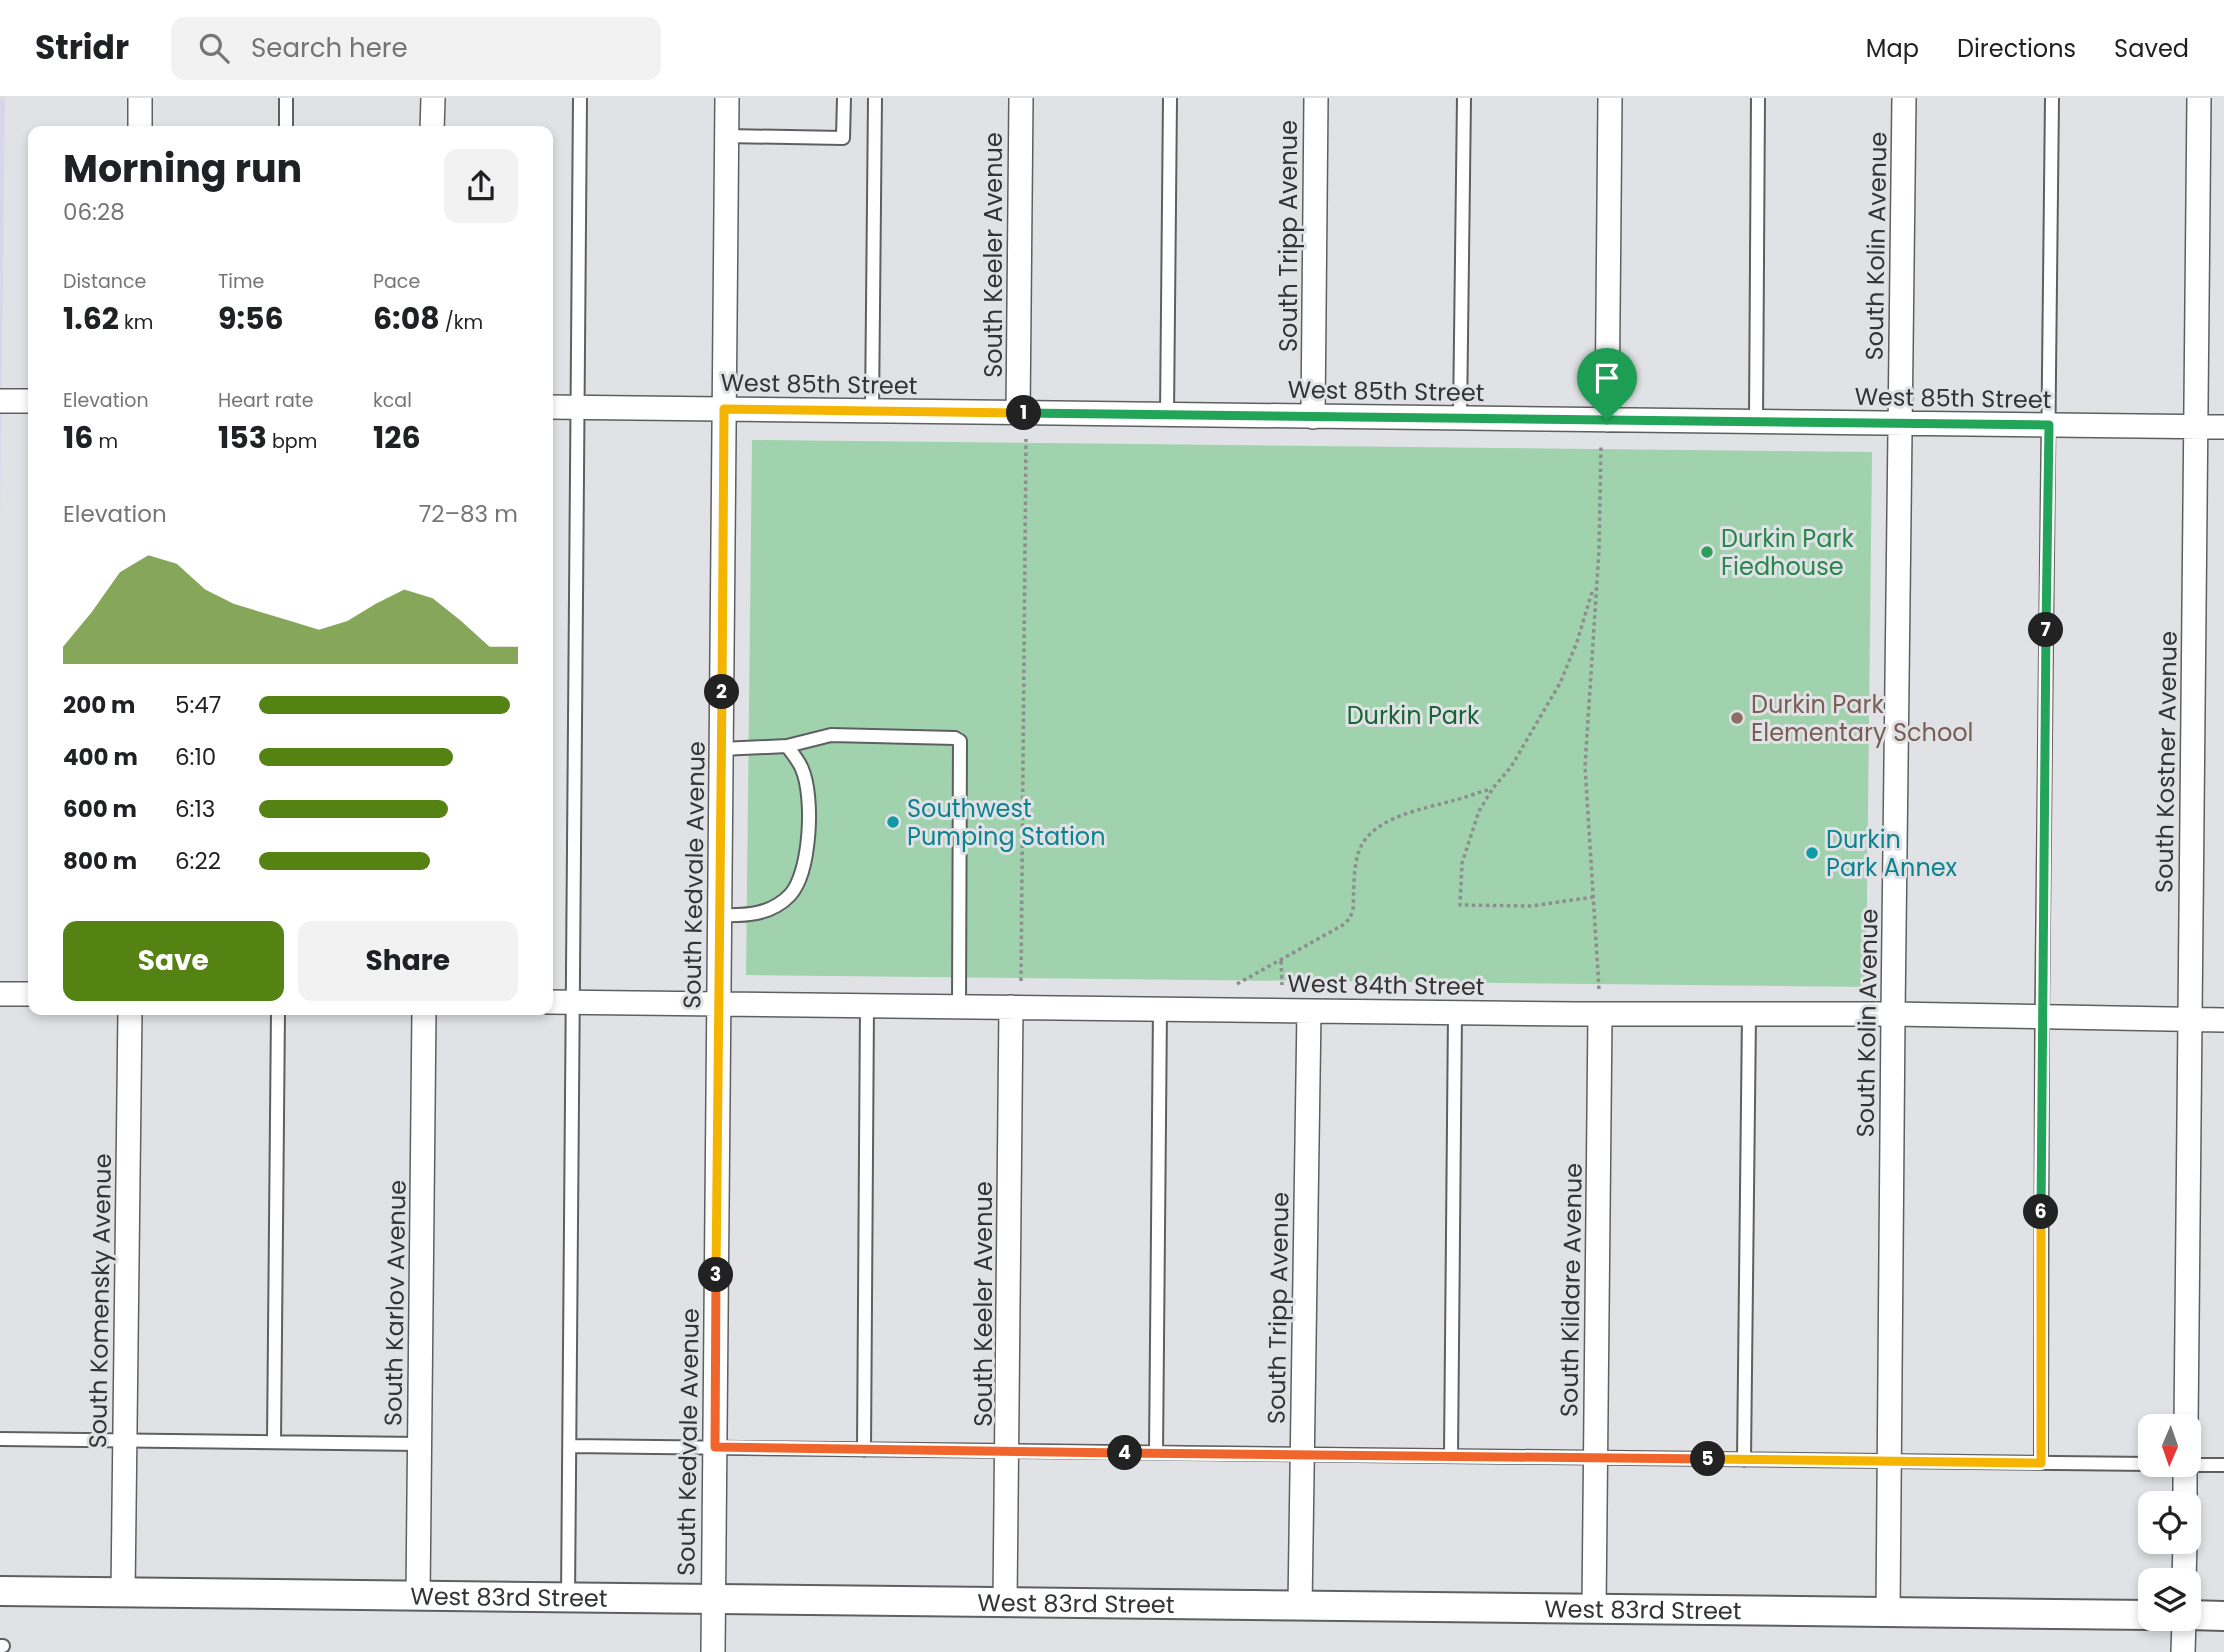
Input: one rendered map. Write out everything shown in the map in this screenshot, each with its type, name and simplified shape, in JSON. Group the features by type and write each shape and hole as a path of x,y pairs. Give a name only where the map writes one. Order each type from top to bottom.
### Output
{"street":[{"path":"140,98 140,126"},
{"path":"432,126 433,98"},
{"name":"South Kedvale Avenue","path":"713,1652 727,98"},
{"name":"South Keeler Avenue","path":"1018,413 1021,98"},
{"name":"South Tripp Avenue","path":"1313,416 1315,98"},
{"path":"1607,420 1610,98"},
{"name":"South Kolin Avenue","path":"1888,1612 1892,1014 1904,98"},
{"name":"South Kostner Avenue","path":"2186,1414 2199,98"},
{"path":"0,401 28,401"},
{"name":"West 85th Street","path":"553,407 2224,427"},
{"path":"0,994 28,994"},
{"name":"West 84th Street","path":"553,1002 1600,1014 1892,1014 2224,1020"},
{"name":"South Keeler Avenue","path":"1005,1602 1011,1007"},
{"name":"South Tripp Avenue","path":"1300,1606 1309,1010"},
{"name":"South Kildare Avenue","path":"1594,1609 1600,1014"},
{"name":"South Komensky Avenue","path":"123,1593 130,1015"},
{"name":"South Karlov Avenue","path":"418,1596 424,1015"},
{"name":"West 83rd Street","path":"0,1591 2138,1615"},
{"path":"2201,1615 2224,1616"},
{"path":"2183,1652 2184,1631"}],"lane":[{"path":"286,98 286,126"},
{"path":"569,1598 580,98"},
{"path":"727,136 843,138 844,98"},
{"path":"872,411 875,98"},
{"path":"1167,415 1170,98"},
{"path":"1460,418 1464,98"},
{"path":"1755,422 1758,98"},
{"path":"2041,1463 2042,1017 2052,98"},
{"path":"721,749 787,746 831,735 956,738 960,741 959,1006"},
{"path":"719,915 743,916 761,913 790,894 799,880 806,858 806,786 802,769 787,746"},
{"path":"864,1450 867,1005"},
{"path":"1156,1453 1160,1009"},
{"path":"1451,1456 1455,1012"},
{"path":"1744,1460 1749,1014"},
{"path":"274,1441 278,1015"},
{"path":"0,1439 419,1444"},
{"path":"570,1446 2138,1464"},
{"path":"2202,1465 2224,1465"}],"path":[{"path":"1021,981 1026,439"},
{"path":"1599,989 1585,766 1599,551 1601,446"},
{"path":"1594,897 1532,906 1460,905 1462,863 1479,811 1511,766 1560,683 1577,642 1595,583"},
{"path":"1237,984 1343,925 1350,918 1359,851 1381,826 1397,816 1493,788"},
{"path":"1281,961 1282,985"}],"shaded area":[{"path":"0,98 5,98 0,527"}],"green space":[{"name":"Durkin Park","path":"752,440 1872,452 1866,987 746,975"}],"place":[{"name":"Durkin Park Fiedhouse","path":"1707,552"},
{"name":"Durkin Park Elementary School","path":"1737,718"},
{"name":"Southwest Pumping Station","path":"893,822"},
{"name":"Durkin Park Annex","path":"1812,853"}],"route":[{"path":"724,409 1607,420 2049,425 2042,1017 2041,1463 715,1447 724,409"}]}
